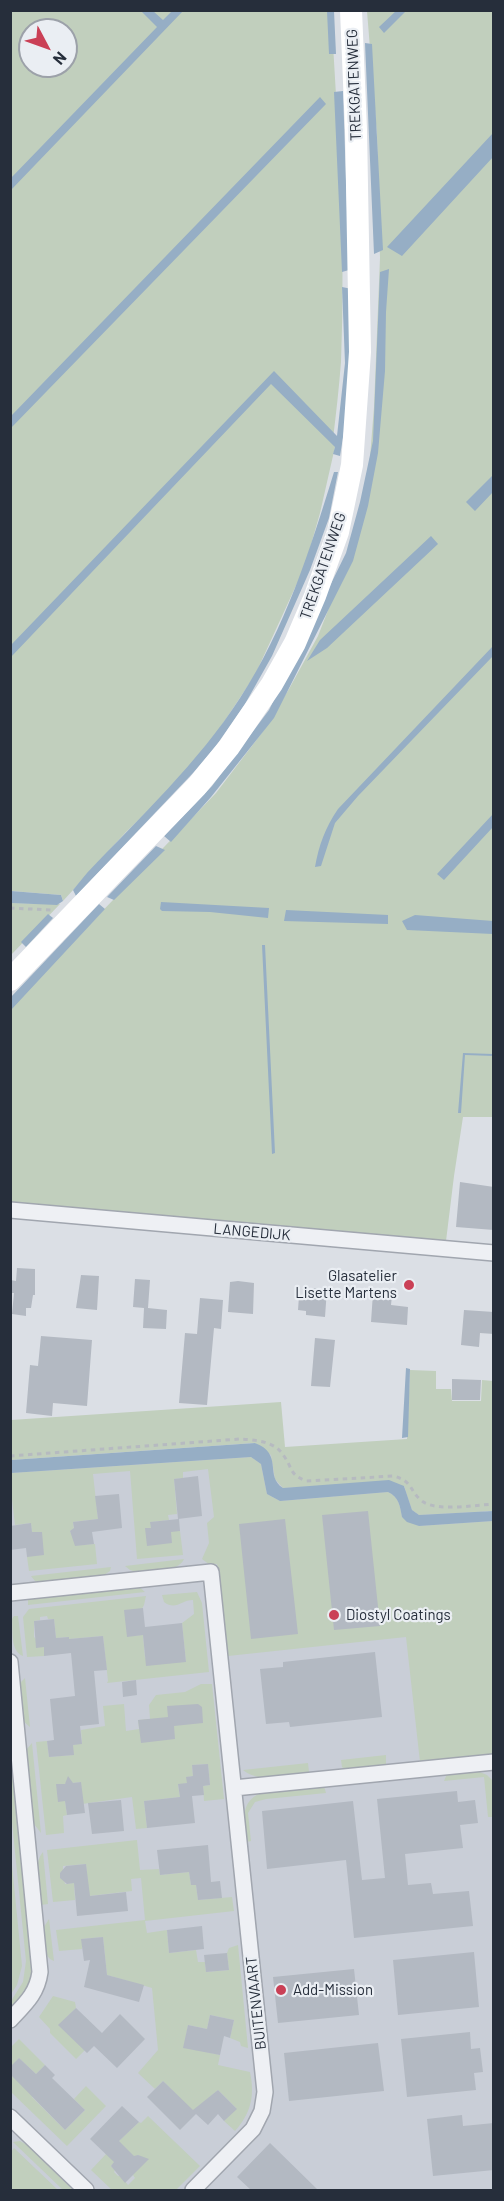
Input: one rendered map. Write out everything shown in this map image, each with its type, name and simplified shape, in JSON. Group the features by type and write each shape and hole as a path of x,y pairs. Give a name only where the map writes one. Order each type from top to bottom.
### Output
{"street":[{"name":"TREKGATENWEG","path":"10,980 197,786 251,717 295,643 338,532 352,465 360,352 356,130 351,10"},
{"name":"LANGEDIJK","path":"10,1210 494,1253"},
{"name":"BUITENVAART","path":"10,1593 211,1572 265,2092 262,2110 253,2129 193,2190"},
{"path":"10,1662 40,1972 38,1985 32,1997 10,2020"},
{"path":"234,1788 494,1762"},
{"path":"10,2117 86,2190"}],"path":[{"path":"10,908 50,910 68,920"},
{"path":"10,1456 240,1439 255,1440 265,1441 283,1454 291,1471 306,1481 394,1476 410,1483 419,1500 430,1506 494,1504"}],"shaded area":[{"path":"259,1449 493,1514 493,2190 11,2190 11,1467"}],"green space":[{"path":"10,11 331,11 342,230 341,362 333,439 335,447 305,566 255,675 216,734 176,784 126,832 63,901 61,895 11,891"},
{"path":"367,11 493,11 494,1117 463,1117 446,1241 11,1204 10,1007 216,793 261,734 289,689 318,636 341,577 369,470 374,407 380,258 377,136"},
{"path":"11,903 60,904 11,955"},
{"path":"410,1370 436,1371 436,1389 451,1389 452,1401 481,1401 482,1380 493,1381 493,1511 419,1515 412,1510 404,1486 283,1488 275,1479 271,1455 255,1443 11,1460 11,1420 281,1402 285,1447 407,1439"},
{"path":"251,1457 261,1464 267,1494 280,1501 388,1492 397,1499 402,1517 419,1526 493,1521 493,1755 420,1762 406,1637 228,1656 217,1564 210,1565 202,1559 209,1543 207,1523 214,1517 208,1469 183,1472 183,1478 174,1479 177,1514 168,1515 169,1520 151,1522 151,1528 145,1529 180,1531 183,1555 137,1559 130,1471 93,1474 98,1519 73,1522 74,1529 70,1531 76,1545 95,1544 97,1564 29,1571 27,1557 42,1532 32,1532 31,1523 15,1525 11,1473"},
{"path":"184,1559 176,1567 163,1570 136,1572 125,1566"},
{"path":"111,1567 110,1571 104,1575 40,1582 35,1581 31,1576"},
{"path":"139,1587 145,1592 28,1605 28,1598"},
{"path":"197,1592 202,1603 209,1672 107,1683 103,1636 56,1638 54,1619 48,1619 47,1616 34,1621 34,1637 44,1647 44,1656 27,1657 23,1617 29,1609 146,1596 144,1605 127,1636 143,1635 145,1658 186,1662 182,1623 194,1614 193,1600 172,1605 164,1602 162,1595"},
{"path":"18,1616 23,1656 14,1645 12,1619"},
{"path":"25,1678 30,1727 23,1721 19,1684"},
{"path":"201,1684 212,1684 224,1799 204,1801 203,1786 210,1785 208,1764 192,1765 193,1776 187,1777 187,1783 178,1785 180,1797 144,1801 147,1828 136,1829 132,1797 82,1804 81,1782 67,1781 65,1784 57,1784 65,1801 67,1815 63,1816 64,1833 46,1835 36,1742 47,1741 49,1757 73,1755 73,1745 82,1743 81,1730 105,1726 103,1706 124,1704 126,1731 139,1729 138,1720 150,1719 149,1705 156,1695 185,1692"},
{"path":"10,1742 33,1955 28,1985 11,2010 11,2001 23,1982 26,1961 11,1812"},
{"path":"32,1743 41,1833 34,1824 26,1754"},
{"path":"386,1755 384,1766 345,1770 342,1767 341,1760"},
{"path":"308,1763 309,1772 306,1774 282,1777 257,1777 243,1770"},
{"path":"477,1771 487,1775 493,1781 493,1817 488,1817 484,1777 444,1781 447,1774"},
{"path":"324,1786 326,1793 255,1802 248,1813 251,1841 247,1842 245,1813 246,1807 254,1797 261,1793"},
{"path":"137,1840 140,1870 159,1869 160,1875 189,1872 191,1885 196,1885 198,1900 232,1897 234,1911 145,1921 147,1933 167,1930 169,1953 196,1950 198,1962 205,1962 206,1972 229,1970 227,1953 229,1948 238,1945 248,2048 230,2038 234,2020 210,2015 207,2029 188,2025 184,2047 220,2055 218,2065 250,2072 252,2096 250,2104 245,2118 235,2131 224,2121 236,2108 218,2090 193,2111 163,2081 155,2089 138,2073 158,2050 152,1988 107,1975 103,1937 82,1939 82,1949 59,1951 56,1930 145,1920 141,1878 131,1879 132,1891 89,1896 86,1864 63,1866 60,1878 64,1879 65,1884 74,1883 75,1900 53,1902 47,1850"},
{"path":"43,1852 48,1904 41,1905 37,1870"},
{"path":"11,1855 22,1966 17,1985 11,1994"},
{"path":"49,1919 54,1961 48,1956 45,1947 44,1927"},
{"path":"53,1996 75,2002 76,2008 59,2025 76,2042 87,2048 76,2059 50,2033 50,2029 39,2017"},
{"path":"19,2039 45,2065 36,2074 19,2058 11,2067 11,2047"},
{"path":"10,2074 34,2095 32,2097 65,2130 85,2110 74,2099 86,2086 106,2106 67,2146 11,2092"},
{"path":"148,2116 200,2166 176,2190 112,2190 91,2170 107,2153 115,2161 111,2166 114,2172 120,2175 128,2185 135,2178 133,2175 143,2158 138,2155 131,2160 119,2141"},
{"path":"20,2141 27,2145 73,2190 63,2190 13,2142"},
{"path":"14,2148 58,2190 11,2190 11,2152"}],"water":[{"path":"397,10 406,11 384,33 379,27"},
{"path":"141,11 153,11 163,20 172,11 183,11 11,190 11,178 157,27"},
{"path":"327,11 334,11 336,54 329,54"},
{"path":"365,43 372,44 383,250 374,254"},
{"path":"343,91 349,270 342,272 334,92"},
{"path":"320,97 326,104 11,428 11,416"},
{"path":"493,133 493,157 402,256 387,247"},
{"path":"389,269 385,371 378,453 368,506 353,561 274,718 211,797 171,842 164,836 212,786 269,710 346,553 373,441 380,272"},
{"path":"342,287 352,289 350,395 340,456 333,454 335,447 271,384 11,657 11,645 274,371 337,436 345,363"},
{"path":"334,472 338,472 329,518 310,570 272,656 245,704 216,746 193,773 76,896 73,890 87,873 206,745 224,722 256,672 283,617 306,560"},
{"path":"493,475 493,492 475,511 466,502"},
{"path":"431,536 438,544 327,648 307,661 320,640"},
{"path":"493,646 493,656 358,796 335,823 321,866 315,867 323,837 338,809"},
{"path":"493,814 493,827 444,880 437,874"},
{"path":"156,846 165,850 114,900 107,897"},
{"path":"11,891 61,895 63,901 57,905 11,903"},
{"path":"161,902 269,908 268,918 210,912 162,911"},
{"path":"99,904 105,909 11,1010 11,997"},
{"path":"286,910 388,915 388,924 284,921"},
{"path":"48,914 53,918 26,947 21,942"},
{"path":"415,915 493,921 493,934 407,930 402,921"},
{"path":"262,945 265,945 275,1153 272,1154"},
{"path":"463,1053 493,1054 494,1056 465,1055 461,1113 458,1113"},
{"path":"406,1368 410,1369 408,1437 402,1438"},
{"path":"255,1443 269,1453 275,1477 283,1488 389,1480 404,1486 412,1510 419,1515 493,1511 493,1521 419,1526 407,1522 402,1517 397,1499 388,1492 280,1501 267,1494 261,1464 251,1457 11,1473 11,1460"}],"building":[{"path":"460,1182 494,1187 494,1230 456,1227"},
{"path":"17,1268 35,1269 35,1295 33,1295 31,1308 26,1308 26,1316 12,1314 14,1293 10,1293 10,1280 16,1281"},
{"path":"81,1275 99,1276 97,1310 76,1308"},
{"path":"135,1279 150,1280 148,1308 167,1310 166,1329 143,1328 144,1308 133,1307"},
{"path":"230,1282 254,1283 253,1314 228,1312"},
{"path":"309,1288 327,1289 325,1317 306,1315 306,1311 298,1310 299,1296 308,1297"},
{"path":"373,1293 392,1295 391,1305 408,1307 407,1325 371,1322"},
{"path":"200,1298 223,1300 221,1329 214,1328 207,1405 179,1403 185,1333 197,1334"},
{"path":"464,1310 494,1312 494,1334 480,1333 479,1347 461,1345"},
{"path":"41,1336 92,1340 87,1406 53,1403 52,1416 26,1413 30,1365 38,1366"},
{"path":"315,1338 335,1340 330,1387 311,1386"},
{"path":"452,1379 481,1380 480,1400 452,1400"},
{"path":"198,1476 202,1516 178,1519 174,1479"},
{"path":"119,1494 122,1528 92,1532 94,1544 75,1546 70,1531 74,1528 73,1522 98,1519 95,1496"},
{"path":"368,1511 380,1626 334,1630 322,1515"},
{"path":"179,1519 180,1531 171,1532 172,1543 147,1546 145,1528 151,1528 150,1522"},
{"path":"285,1519 298,1634 251,1639 239,1524"},
{"path":"31,1523 32,1532 42,1532 44,1555 27,1557 26,1548 10,1550 10,1526"},
{"path":"143,1608 145,1627 182,1623 186,1662 146,1666 143,1635 127,1637 124,1610"},
{"path":"54,1619 56,1638 103,1636 107,1670 94,1671 99,1724 80,1726 82,1744 73,1745 74,1755 49,1757 47,1741 54,1740 50,1699 75,1696 71,1653 44,1656 44,1647 36,1648 34,1621"},
{"path":"375,1652 382,1717 290,1727 289,1722 266,1724 260,1669 283,1667 283,1662"},
{"path":"136,1680 137,1695 123,1697 122,1682"},
{"path":"198,1704 202,1707 203,1723 174,1726 175,1739 141,1743 138,1720 168,1717 167,1706"},
{"path":"208,1764 210,1785 203,1786 204,1795 192,1796 195,1823 147,1828 144,1801 180,1797 178,1784 187,1783 186,1777 193,1776 192,1765"},
{"path":"68,1776 73,1783 81,1782 85,1813 67,1815 65,1801 58,1802 56,1784 65,1784"},
{"path":"457,1791 458,1802 475,1800 478,1823 460,1825 463,1848 405,1854 408,1885 431,1883 433,1894 469,1891 473,1926 354,1938 346,1860 267,1869 262,1811 353,1801 362,1880 385,1878 377,1799"},
{"path":"121,1800 124,1831 92,1834 88,1803"},
{"path":"208,1845 211,1882 220,1881 222,1898 198,1900 196,1885 191,1885 189,1872 160,1875 157,1850"},
{"path":"86,1864 90,1896 126,1892 128,1911 77,1916 74,1883 67,1884 60,1878 60,1873 66,1866"},
{"path":"202,1926 204,1949 169,1953 167,1930"},
{"path":"103,1937 107,1975 144,1985 139,2002 84,1987 90,1960 84,1961 81,1939"},
{"path":"474,1952 479,2007 398,2015 393,1960"},
{"path":"227,1953 229,1970 206,1972 204,1955"},
{"path":"354,1969 359,2015 278,2023 273,1977"},
{"path":"76,2008 102,2033 120,2014 145,2039 117,2068 94,2046 87,2053 58,2025"},
{"path":"210,2015 234,2020 230,2038 224,2036 220,2055 183,2048 188,2025 207,2029"},
{"path":"470,2032 471,2049 480,2048 483,2072 474,2073 476,2090 407,2097 401,2039"},
{"path":"378,2043 384,2091 289,2101 284,2053"},
{"path":"19,2058 36,2074 45,2065 55,2075 52,2078 85,2110 65,2130 10,2074 10,2067"},
{"path":"163,2081 193,2110 218,2090 237,2109 224,2121 218,2114 208,2125 196,2114 180,2130 147,2097"},
{"path":"122,2106 139,2122 119,2141 134,2156 149,2159 125,2183 111,2166 114,2162 90,2139"},
{"path":"462,2115 463,2126 494,2123 494,2170 433,2176 427,2119"},
{"path":"270,2143 318,2190 251,2190 237,2177"}],"place":[{"name":"Glasatelier Lisette Martens","path":"409,1285"},
{"name":"Diostyl Coatings","path":"334,1615"},
{"name":"Add-Mission","path":"281,1990"}]}
